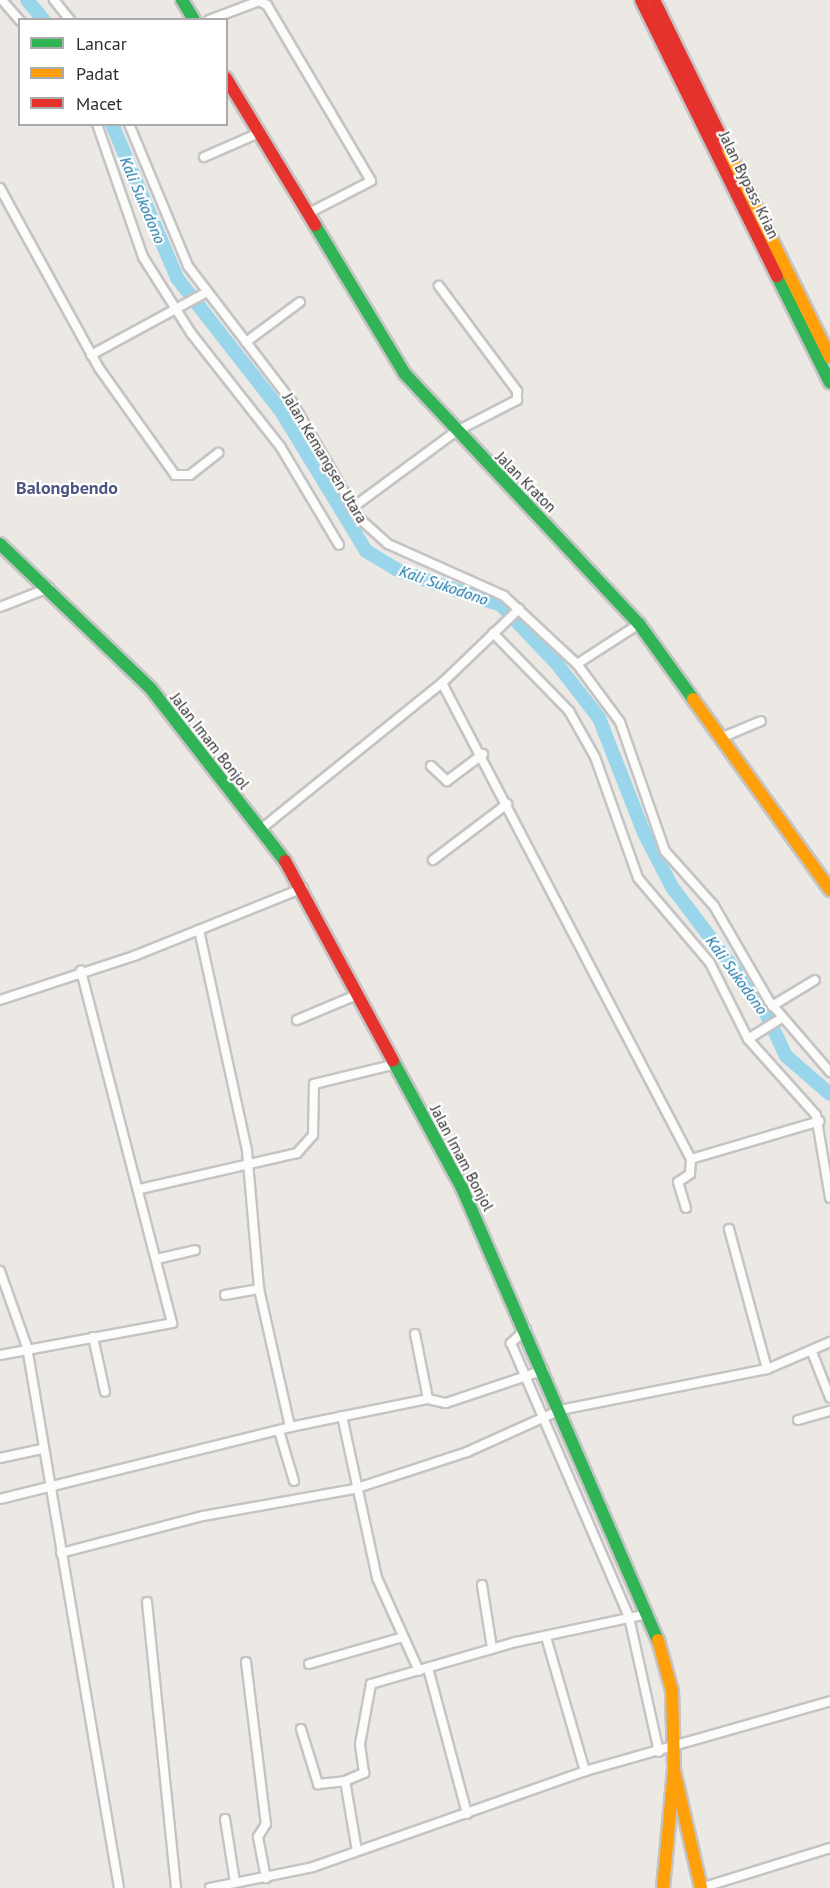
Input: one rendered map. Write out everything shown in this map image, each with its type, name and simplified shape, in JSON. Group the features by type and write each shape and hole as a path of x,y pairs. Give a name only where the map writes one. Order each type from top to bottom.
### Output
{"main road":[{"path":"182,0 193,18"},
{"name":"Jalan Bypass Krian","path":"641,0 830,383"},
{"name":"Jalan Bypass Krian","path":"654,0 830,357"},
{"name":"Jalan Kraton","path":"228,81 395,359 454,432 574,550 639,624 723,737 830,890"},
{"name":"Jalan Imam Bonjol","path":"0,544 50,588 151,689 261,829 303,888 462,1188 545,1370 562,1415 648,1614 672,1691 676,1746 674,1770 701,1888"},
{"path":"663,1888 674,1770"}],"street":[{"path":"2,0 18,19"},
{"path":"54,0 68,18"},
{"path":"214,18 259,1 267,5 370,181 307,214"},
{"path":"99,126 140,250 280,446 339,545"},
{"name":"Jalan Kemangsen Utara","path":"130,126 174,239 205,293 292,402 352,508 388,544 471,578 578,664 620,722 665,851 714,906 780,1020 830,1072"},
{"path":"204,157 259,133"},
{"path":"0,188 91,355 175,475 190,475 218,453"},
{"path":"352,508 454,432 518,395 439,286"},
{"path":"91,355 205,293"},
{"path":"246,342 300,302"},
{"path":"0,608 50,588"},
{"path":"261,829 442,683 516,612"},
{"path":"578,664 639,624"},
{"path":"495,631 563,704 584,735 635,873 714,970 751,1037 820,1121 830,1198"},
{"path":"442,683 483,754 690,1159 690,1174 678,1182 686,1208"},
{"path":"723,737 761,721"},
{"path":"431,766 447,781 483,754"},
{"path":"433,860 507,804"},
{"path":"0,1000 200,930 303,888"},
{"path":"200,930 250,1165 259,1289 290,1426"},
{"path":"0,1355 27,1347 172,1323 140,1189 81,971"},
{"path":"772,1006 815,980"},
{"path":"297,1020 359,994"},
{"path":"751,1037 780,1020"},
{"path":"140,1189 277,1161 309,1144 314,1084 396,1064"},
{"path":"690,1159 820,1121"},
{"path":"729,1229 767,1369"},
{"path":"157,1260 195,1250"},
{"path":"0,1271 27,1347 42,1449 118,1888"},
{"path":"225,1295 259,1289"},
{"path":"526,1328 511,1343 545,1429 629,1617 659,1752"},
{"path":"415,1334 429,1399"},
{"path":"93,1337 105,1392"},
{"path":"61,1553 203,1516 354,1489 472,1450 540,1417 562,1415 767,1369 812,1352 830,1342"},
{"path":"812,1352 830,1398"},
{"path":"0,1499 279,1431 290,1426 429,1399 446,1403 545,1370"},
{"path":"798,1420 830,1411"},
{"path":"545,1429 562,1415"},
{"path":"342,1416 354,1489 377,1578 403,1637 424,1669 467,1814"},
{"path":"279,1431 294,1481"},
{"path":"0,1458 42,1449"},
{"path":"482,1585 492,1648"},
{"path":"147,1602 176,1888"},
{"path":"301,1729 318,1784 345,1781 364,1773 360,1744 370,1685 492,1648 648,1614"},
{"path":"309,1664 403,1637"},
{"path":"546,1637 585,1771"},
{"path":"246,1662 266,1824 258,1837 266,1878"},
{"path":"210,1888 266,1878 357,1851 585,1771 659,1752 830,1701"},
{"path":"345,1781 357,1851"},
{"path":"225,1819 235,1882"},
{"path":"701,1888 830,1848"}],"waterway":[{"name":"Kali Sukodono","path":"27,0 42,18"},
{"name":"Kali Sukodono","path":"113,126 177,278 281,411 366,551 399,571 501,605 557,664 599,718 644,833 672,887 763,1007 786,1056 830,1094"}],"traffic: fast":[{"path":"182,0 193,18"},
{"path":"315,225 405,374 639,624 693,699"},
{"path":"777,276 830,383"},
{"path":"0,544 151,689 285,861"},
{"path":"393,1061 462,1188 658,1640"}],"traffic: slow":[{"path":"725,145 830,357"},
{"path":"693,699 830,890"},
{"path":"658,1640 672,1691 674,1770 701,1888"},
{"path":"663,1888 674,1770"}],"traffic: jam":[{"path":"641,0 777,276"},
{"path":"654,0 725,145"},
{"path":"228,81 315,225"},
{"path":"285,861 393,1061"}],"district":[{"name":"Balongbendo","path":"67,488"}]}
